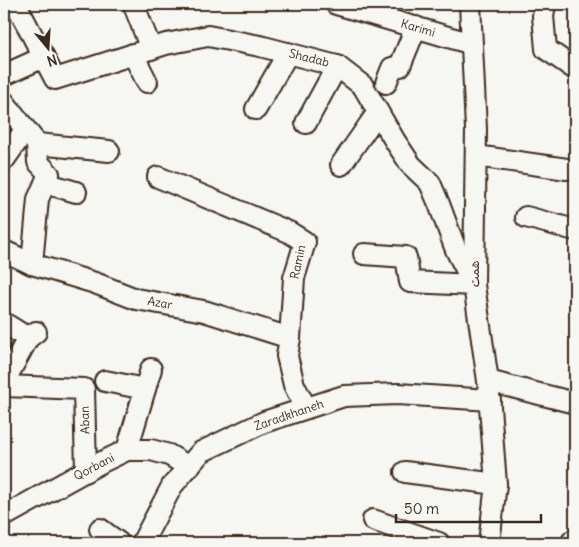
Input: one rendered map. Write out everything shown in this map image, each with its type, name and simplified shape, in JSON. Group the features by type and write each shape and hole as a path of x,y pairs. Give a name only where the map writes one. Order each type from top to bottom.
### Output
{"street":[{"path":"4,75 44,57 16,4"},
{"name":"Karimi","path":"336,4 472,44"},
{"name":"همت","path":"470,4 476,129 474,285 489,391 496,484 489,543"},
{"path":"546,4 542,16 546,49 575,69"},
{"path":"135,8 148,82"},
{"path":"386,83 392,68 400,66 416,27"},
{"name":"Shadab","path":"44,57 55,79 166,44 208,36 260,46 337,66 363,86 411,165 430,183 456,250 474,285"},
{"path":"256,109 288,53"},
{"path":"306,123 337,66"},
{"path":"4,102 31,137 38,162 49,174 38,199 32,264"},
{"path":"341,166 378,112"},
{"path":"31,137 109,151"},
{"path":"4,160 31,137"},
{"path":"476,156 567,169"},
{"name":"Ramin","path":"158,177 289,232 305,242 294,278 287,356 294,385 306,408"},
{"path":"45,183 76,192"},
{"path":"526,218 575,230"},
{"name":"Azar","path":"4,251 32,264 95,283 136,299 204,311 290,338"},
{"path":"364,254 406,258 410,282 474,285"},
{"path":"4,323 32,335 4,382"},
{"path":"127,450 151,369"},
{"path":"106,381 145,389"},
{"name":"Aban","path":"4,386 84,389 86,471"},
{"name":"Zaradkhaneh","path":"142,543 172,486 201,452 264,422 306,408 344,396 489,391 575,403"},
{"name":"Qorbani","path":"5,516 127,450 151,450 169,455 189,467"},
{"path":"405,472 496,484"},
{"path":"373,520 439,543"},
{"path":"100,529 119,543"}]}
